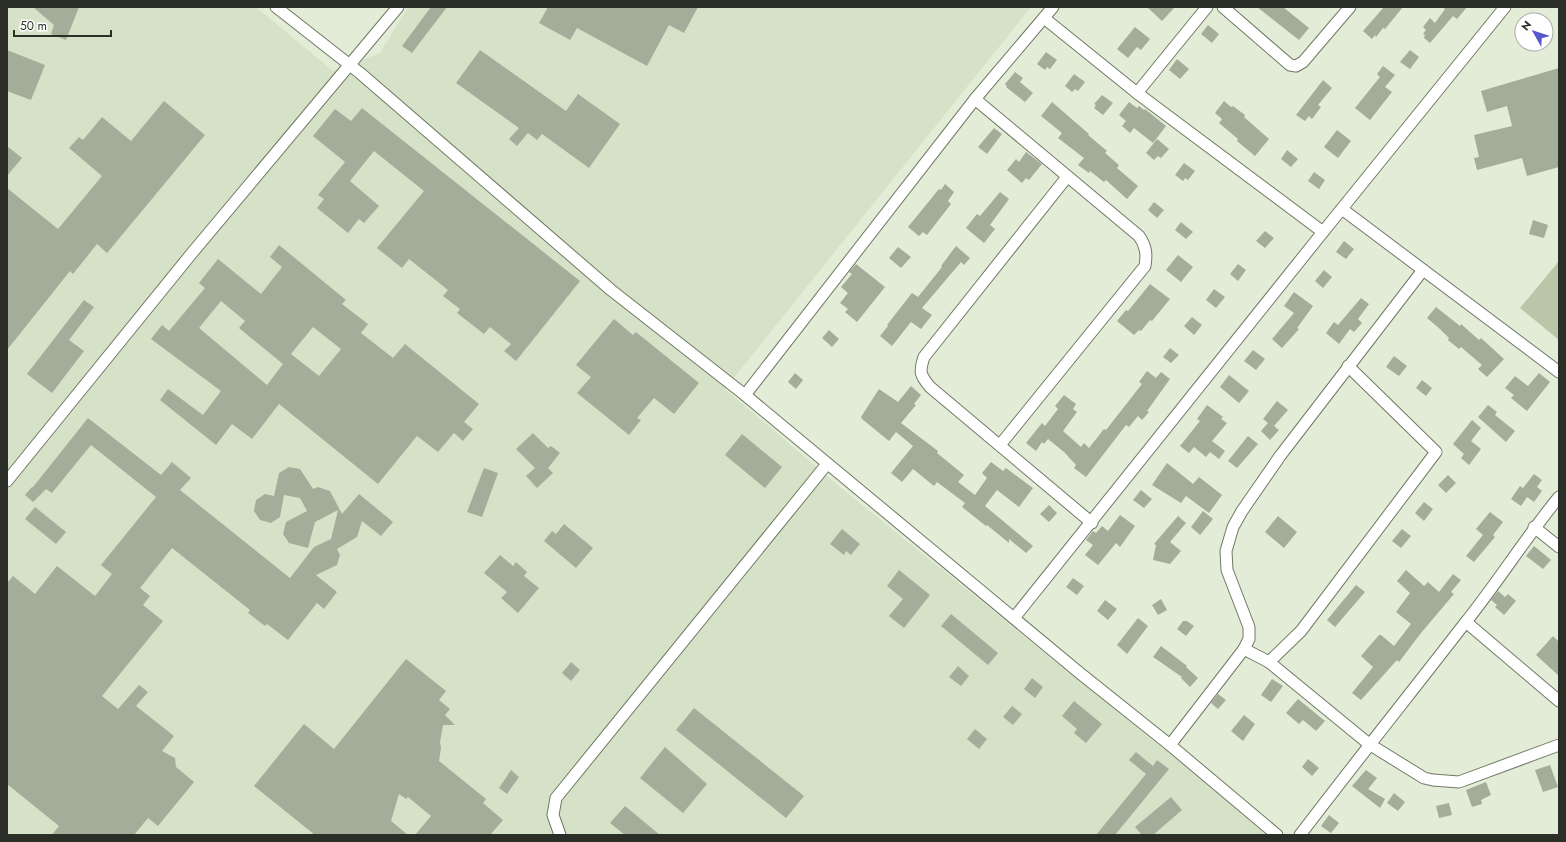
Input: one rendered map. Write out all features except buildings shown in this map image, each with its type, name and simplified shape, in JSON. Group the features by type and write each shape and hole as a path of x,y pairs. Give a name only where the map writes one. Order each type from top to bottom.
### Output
{"street":[{"path":"276,7 350,65 611,290 745,395 1277,835"},
{"path":"7,481 192,253 398,7"},
{"path":"745,395 975,99 1053,7"},
{"path":"1137,93 1207,7"},
{"path":"1223,7 1290,65 1296,66 1303,62 1350,7"},
{"path":"1014,618 1092,523 1322,232 1505,7"},
{"path":"1044,18 1137,93 1322,232"},
{"path":"975,99 1139,236 1145,244 1147,255 1145,266 1000,445"},
{"path":"1067,177 924,357 920,368 922,377 930,387 1092,523"},
{"path":"1342,209 1559,372"},
{"path":"1170,745 1244,649 1249,638 1249,627 1227,570 1226,550 1233,528 1242,511 1280,456 1422,270"},
{"path":"1269,662 1301,630 1436,452 1348,366"},
{"path":"560,835 553,815 556,798 827,464"},
{"path":"1300,835 1369,744 1466,622 1534,527 1559,497"},
{"path":"1534,527 1559,547"},
{"path":"1466,622 1559,701"},
{"path":"1244,649 1269,662 1369,744 1424,778 1459,782 1559,745"}],"shaded area":[{"path":"7,7 256,7 333,71 380,53 408,7 1031,7 725,389 840,487 1270,835 7,835"},
{"path":"1559,261 1559,340 1520,308"}]}
